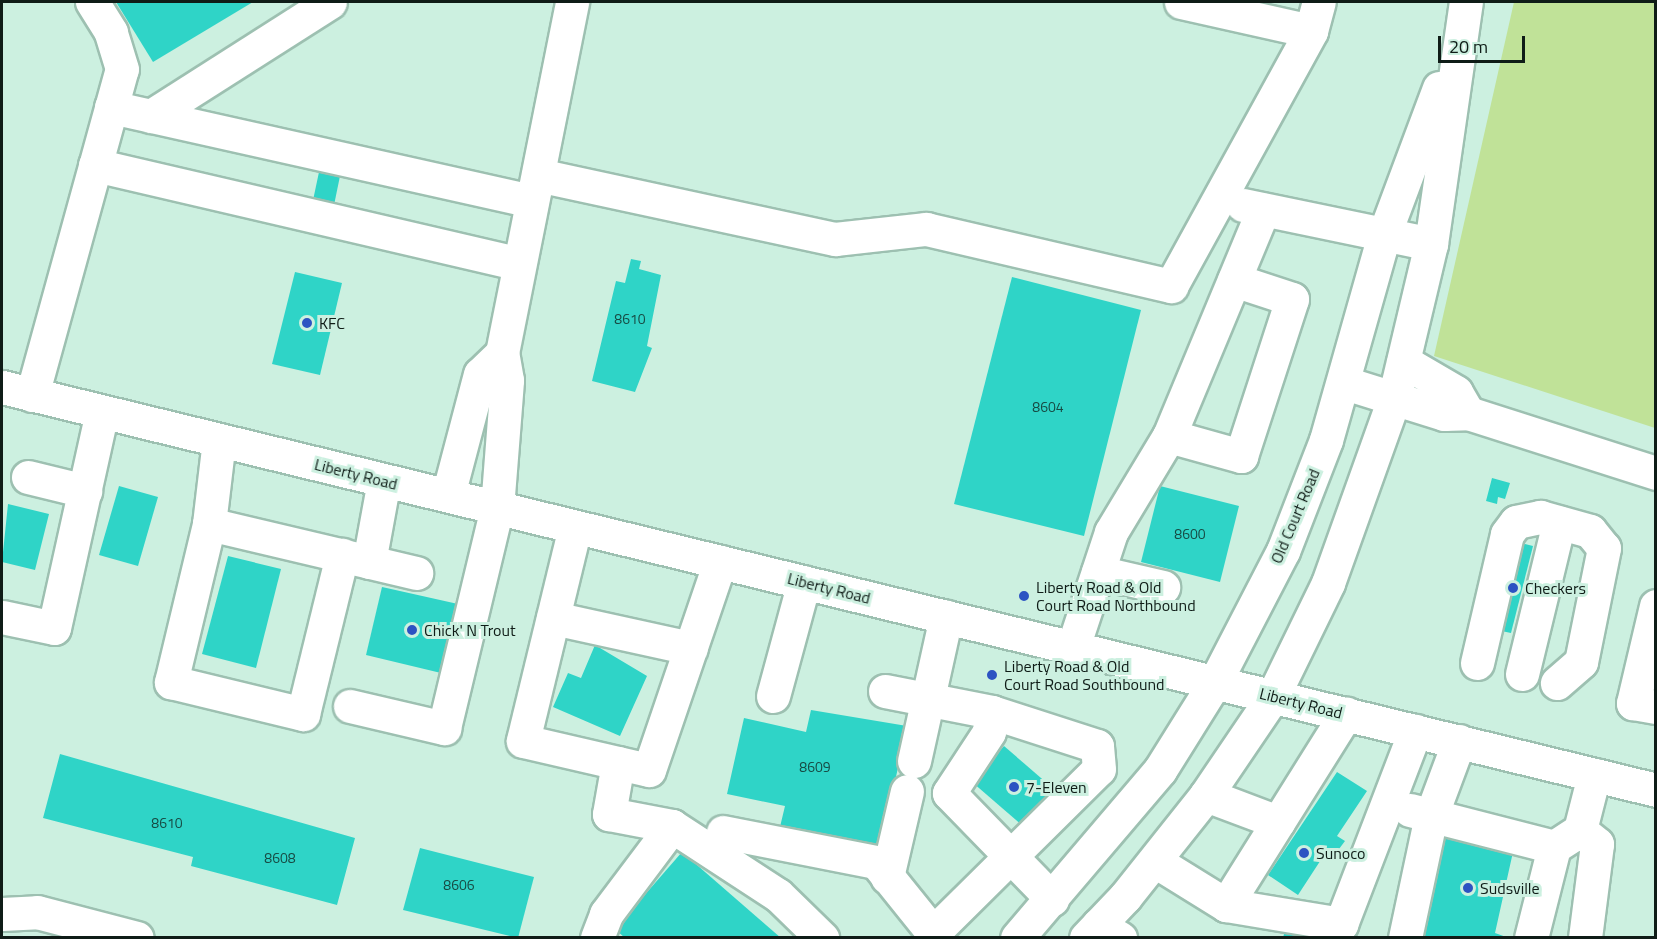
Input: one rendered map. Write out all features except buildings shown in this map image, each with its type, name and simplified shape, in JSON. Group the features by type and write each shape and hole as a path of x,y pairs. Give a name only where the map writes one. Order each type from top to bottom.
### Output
{"main road":[{"path":"17,391 95,165 122,69 119,52 92,2"},
{"path":"151,116 330,2"},
{"path":"350,706 444,728 497,508 507,381 502,353 572,2"},
{"path":"111,107 535,188 835,239 926,229 1171,286 1315,16 1181,2"},
{"name":"Old Court Road","path":"1102,933 1206,795 1273,696 1328,583 1394,399 1431,244 1458,36 1466,2"},
{"name":"Old Court Road","path":"1017,938 1160,770 1215,682 1283,551 1345,383 1384,235 1458,36"},
{"path":"95,165 519,264"},
{"path":"1218,200 1431,244"},
{"path":"1073,647 1111,532 1169,436 1263,210"},
{"path":"1169,436 1241,456 1292,299 1234,280"},
{"path":"448,495 480,374 502,353"},
{"path":"1403,361 1456,392 1468,413"},
{"path":"1345,383 1444,414 1468,413 1656,472"},
{"name":"Liberty Road","path":"17,391 1656,790"},
{"path":"2,617 54,628 102,412"},
{"path":"219,440 209,524 171,682 303,714 384,480"},
{"path":"28,477 84,490"},
{"path":"1477,663 1507,534 1527,518 1559,522 1599,536 1605,562 1581,662 1557,683"},
{"path":"1522,674 1559,522"},
{"path":"209,524 416,573"},
{"path":"575,526 523,741 649,770 720,562"},
{"path":"1098,572 1162,586"},
{"path":"773,696 804,582"},
{"path":"1656,606 1633,703 1656,707"},
{"path":"887,877 946,617"},
{"path":"553,618 691,648"},
{"path":"723,832 876,862 933,933 1012,861 1099,769 1097,746 992,712 885,691"},
{"path":"992,712 989,732 949,793 1012,861 1052,899"},
{"path":"1226,905 1346,714"},
{"path":"1155,861 1226,905 1341,924 1415,731"},
{"path":"1405,938 1431,816 1458,741"},
{"path":"618,763 609,814 672,826 778,895 822,938"},
{"path":"1532,938 1554,847 1580,830 1594,775"},
{"path":"1206,795 1278,822"},
{"path":"1386,805 1554,847"},
{"path":"597,938 606,914 672,826"},
{"path":"1580,830 1598,844 1585,938"},
{"path":"2,914 37,912 105,933 137,938"}],"green space":[{"path":"1514,2 1655,2 1655,428 1434,356"}],"place":[{"name":"KFC","path":"307,323"},
{"name":"Checkers","path":"1513,588"},
{"name":"Liberty Road & Old Court Road Northbound","path":"1024,596"},
{"name":"Chick' N Trout","path":"412,630"},
{"name":"Liberty Road & Old Court Road Southbound","path":"992,675"},
{"name":"7-Eleven","path":"1014,787"},
{"name":"Sunoco","path":"1304,853"},
{"name":"Sudsville","path":"1468,888"}]}
